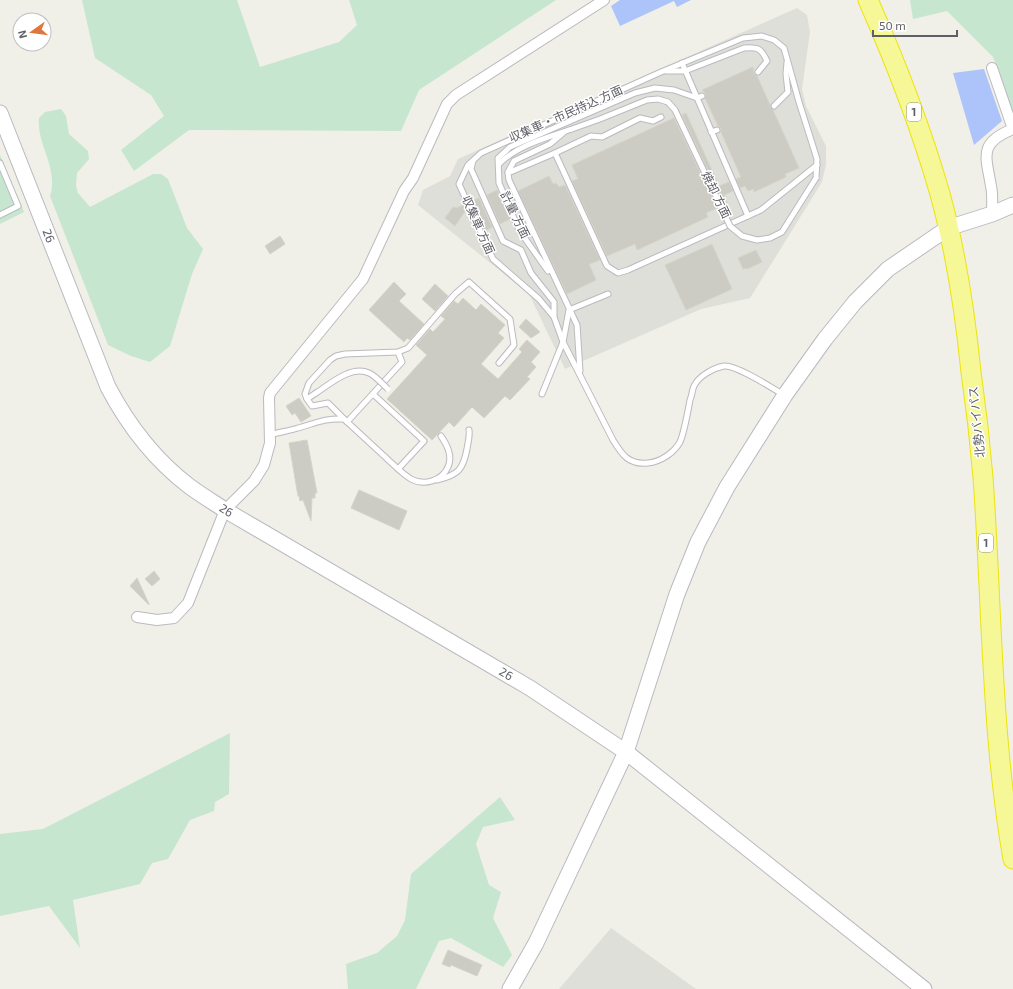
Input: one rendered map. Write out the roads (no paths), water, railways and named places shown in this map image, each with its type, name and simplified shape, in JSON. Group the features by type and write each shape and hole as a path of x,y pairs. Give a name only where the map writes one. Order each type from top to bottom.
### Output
{"highway":[{"name":"北勢バイパス","path":"868,0 890,48 918,124 940,195 948,228 964,312 982,469 1001,774 1013,860"}],"street":[{"path":"137,616 157,620 174,618 188,603 225,510 254,482 264,465 270,443 270,393 363,279 404,191 413,178 447,104 456,95 604,0"},
{"path":"992,68 1013,129 1000,135 990,143 988,149 986,160 991,186 992,214"},
{"name":"26","path":"0,114 102,372 120,409 142,440 167,467 189,486 225,510 530,688 626,752 924,989"},
{"path":"510,989 536,943 626,752 677,594 698,542 727,487 785,395 825,339 855,302 888,270 948,228 992,214 1013,205"}],"lane":[{"name":"焼却 方面","path":"565,131 600,119 646,100 668,102 675,110 730,226 742,236 757,240 770,238 782,232 816,178 817,165 817,159 784,48 774,40 762,36 743,38 682,63"},
{"path":"661,72 685,71 744,48 754,47 763,51 767,61 758,72"},
{"path":"774,106 788,92 786,74 787,59"},
{"path":"682,63 699,97 711,132 748,216"},
{"name":"収集車・市民持込 方面","path":"473,160 481,153 682,63"},
{"path":"499,164 498,158 510,147 635,93 655,88 674,90 699,97"},
{"path":"508,172 555,153 591,136 602,137 640,118 653,121 661,117"},
{"path":"711,132 717,130"},
{"path":"499,164 506,156 539,140 565,131"},
{"path":"565,131 550,144 514,161 508,172 509,180 577,325 580,374"},
{"path":"555,153 606,266 618,273 628,270 761,210 817,165"},
{"path":"473,160 471,169 503,241 521,250 531,273 554,302 554,316 563,342 613,440 621,452 634,463 649,463 660,460 672,452 680,442 694,386 703,375 715,369 725,366 744,372 785,395"},
{"name":"収集車 方面","path":"473,160 468,165 459,184 493,259 539,299 554,316"},
{"path":"0,163 18,206 0,215"},
{"name":"計量 方面","path":"499,164 499,183 519,230 556,281"},
{"path":"469,430 470,436 464,462 454,474 436,480 421,482 412,479 398,469 328,403 312,406 305,394 309,383 330,360 336,356 345,354 398,352 408,348 455,294 469,282 510,319 514,345 499,363"},
{"path":"569,310 608,294"},
{"path":"542,394 563,342 569,310"},
{"path":"346,420 373,394 402,362 398,352"},
{"path":"307,399 344,375 361,371 369,373 388,390"},
{"path":"373,394 424,441 398,469"},
{"path":"270,435 319,421 336,418 346,420"},
{"path":"436,480 448,468 450,461 447,444 441,436"}],"water":[{"path":"620,0 691,0 677,7 674,1 620,26 611,6"},
{"path":"984,69 1002,121 974,145 953,73"}]}
